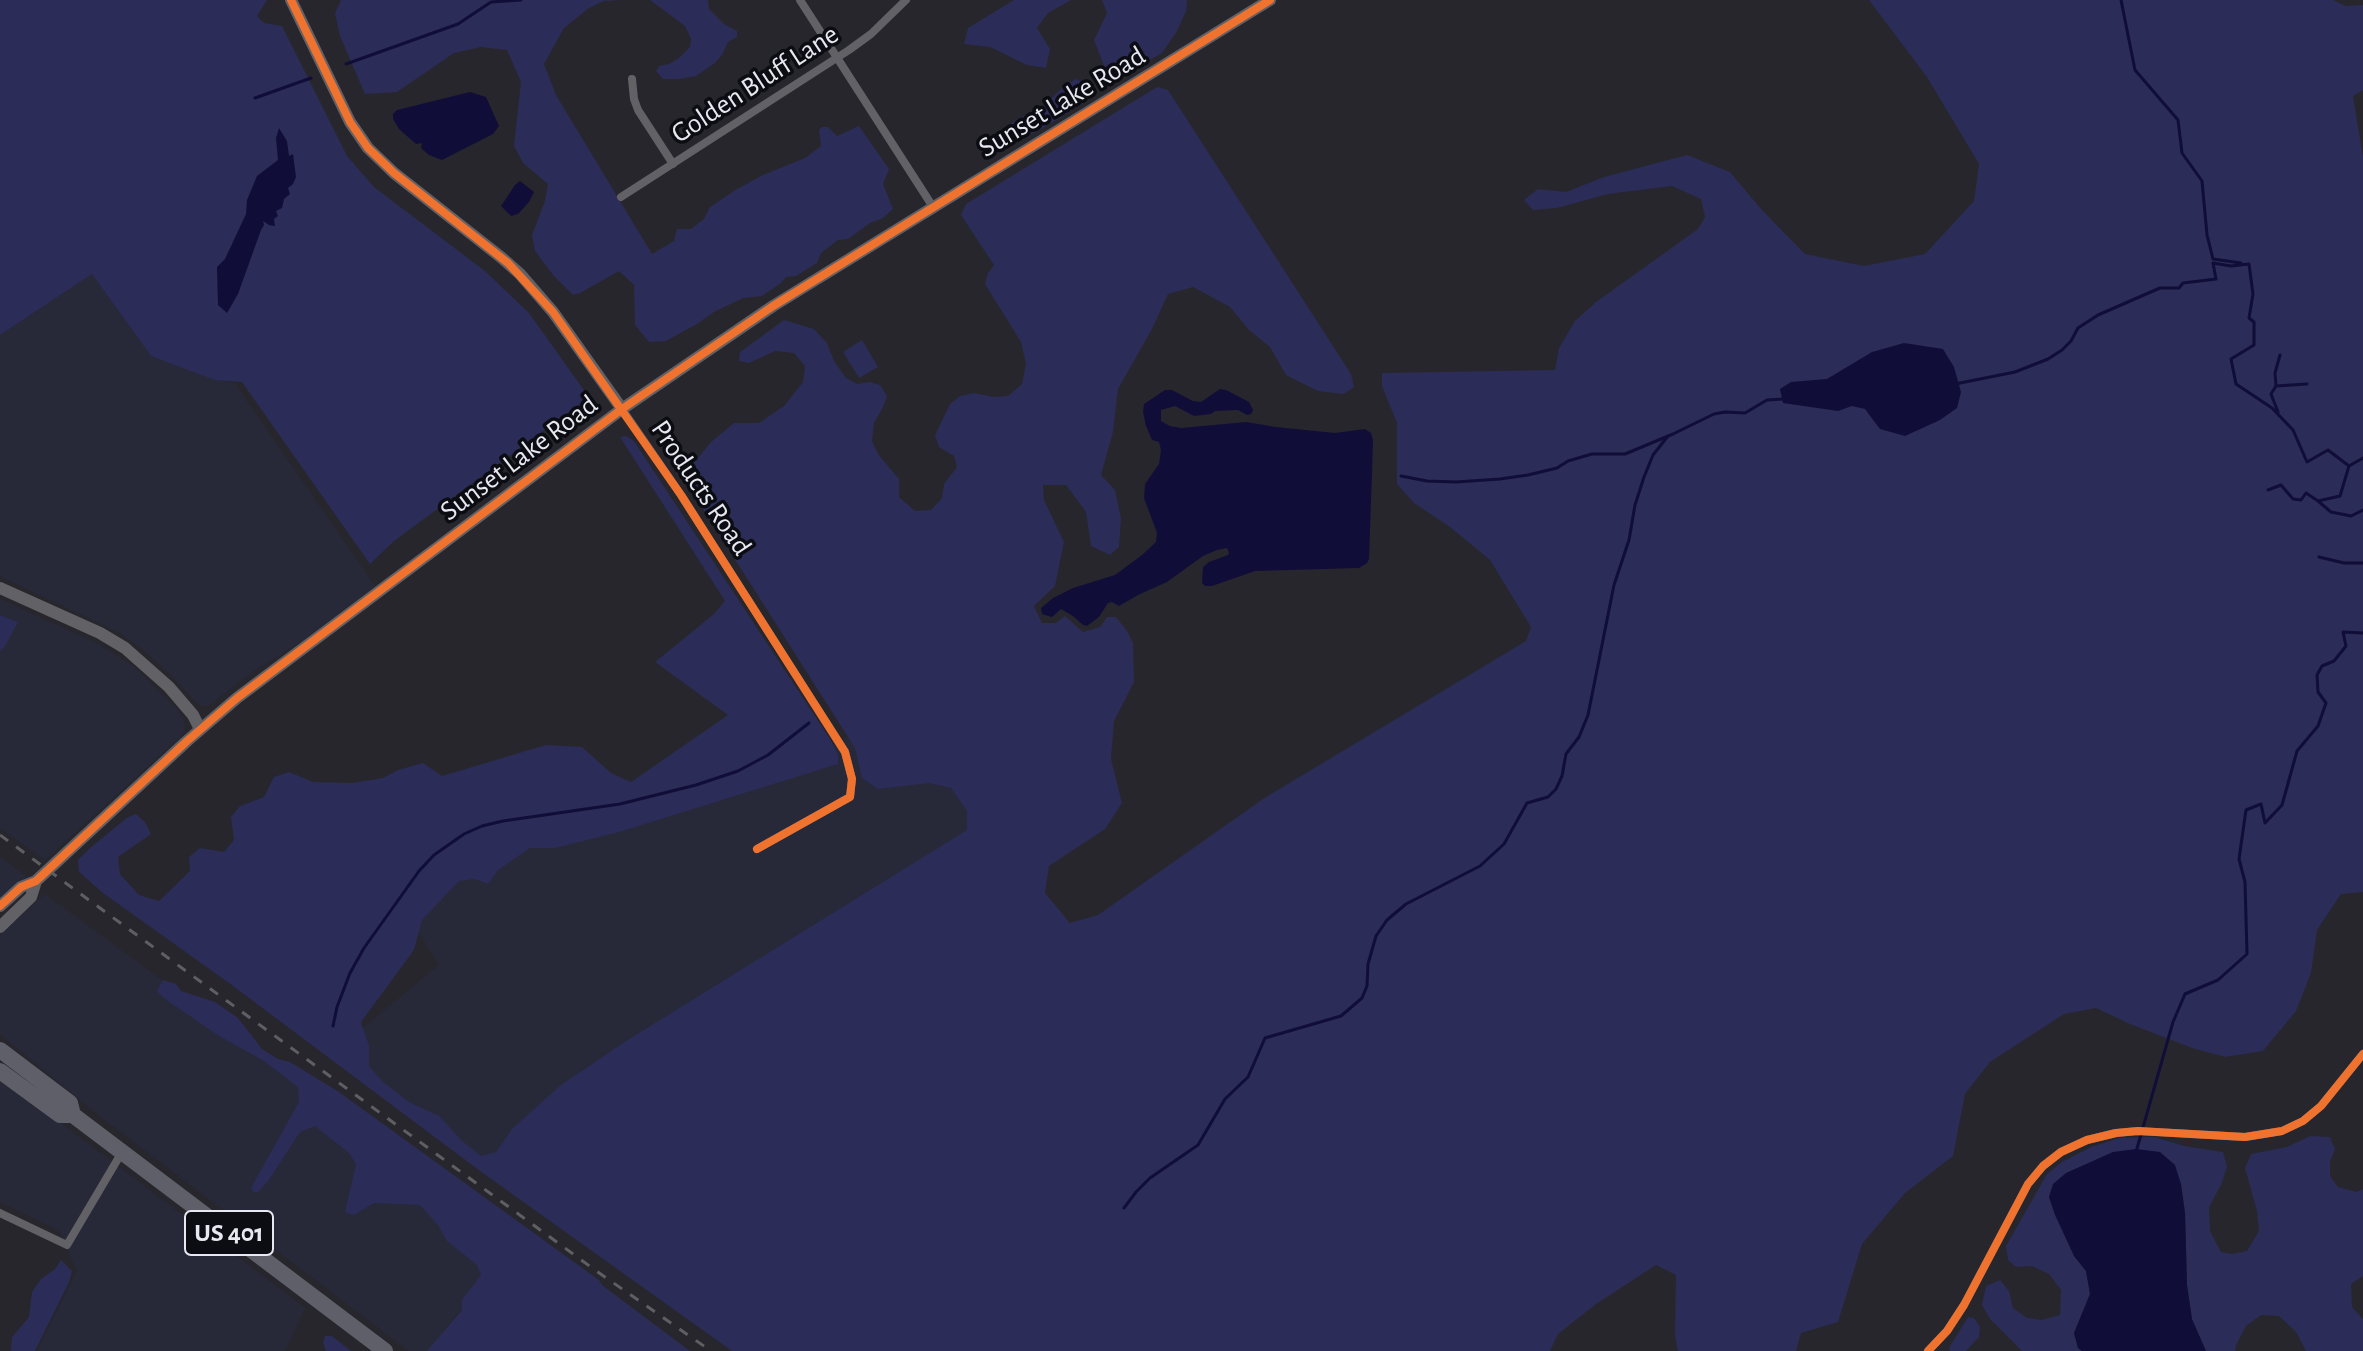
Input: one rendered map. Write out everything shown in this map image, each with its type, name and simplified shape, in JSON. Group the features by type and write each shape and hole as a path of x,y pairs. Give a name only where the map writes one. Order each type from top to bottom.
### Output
{"highway":[{"name":"US 401","path":"0,1050 70,1103 73,1115"},
{"name":"US 401","path":"0,1071 60,1115 73,1115 385,1351"}],"main road":[{"name":"Products Road","path":"291,0 350,122 368,148 394,173 520,274 553,312 622,409"},
{"name":"Sunset Lake Road","path":"0,906 21,887 36,881 200,729 290,657 622,409 773,306 1270,0"},
{"path":"0,588 118,643 169,687 193,715 200,729"},
{"name":"Sunset Lake Road","path":"0,927 31,897 36,881"}],"street":[{"path":"800,0 933,207"},
{"name":"Golden Bluff Lane","path":"621,197 837,58 871,34 906,0"},
{"path":"632,79 638,110 673,164"},
{"name":"Products Road","path":"622,409 681,495 845,752 852,779 850,797 757,849"},
{"path":"1928,1351 1947,1331 1964,1305 2028,1184 2043,1166 2061,1152 2087,1140 2116,1133 2138,1131 2245,1137 2282,1131 2303,1121 2321,1106 2363,1054"},
{"path":"0,1213 67,1245 122,1152"}],"shaded area":[{"path":"0,0 267,0 257,16 264,23 282,26 347,156 374,187 485,271 529,313 586,393 581,403 394,541 370,564 242,382 215,380 151,356 92,274 0,335"},
{"path":"341,0 622,0 604,1 589,8 564,28 544,64 556,95 652,254 674,241 677,229 691,229 704,219 710,207 737,189 805,158 821,146 819,130 822,127 828,127 837,136 859,126 889,169 883,184 893,209 848,239 838,240 821,253 817,263 796,276 786,277 762,296 743,298 666,341 649,342 635,325 634,285 619,271 573,295 535,251 532,235 548,184 523,163 514,146 521,82 507,50 481,47 454,53 397,92 365,94 340,36 335,13"},
{"path":"650,0 708,0 709,9 724,24 737,31 737,37 728,42 715,63 696,76 663,79 656,71 659,66 679,58 690,47 691,39 685,26"},
{"path":"1014,0 1071,0 1048,13 1037,28 1050,49 1046,68 1027,65 990,47 964,44 968,28"},
{"path":"1102,0 1187,0 1186,11 1177,31 1162,53 1126,74 1108,76 1094,40 1107,13"},
{"path":"1869,0 2333,0 2346,6 2363,5 2363,90 2353,96 2363,157 2363,892 2341,894 2317,930 2311,973 2296,1011 2263,1051 2225,1057 2192,1048 2096,1008 2064,1014 1990,1062 1965,1094 1953,1156 1905,1193 1862,1244 1838,1322 1801,1333 1796,1351 1678,1351 1675,1335 1676,1275 1656,1265 1596,1304 1558,1334 1550,1351 732,1351 480,1171 103,893 79,872 78,860 128,817 136,814 151,834 118,857 120,874 139,895 159,901 190,871 189,857 200,848 224,852 234,840 231,817 240,806 264,797 274,777 289,772 313,782 352,783 383,778 423,763 442,776 546,745 582,747 611,773 631,782 728,715 655,662 714,614 725,601 620,437 626,436 634,441 830,739 838,755 838,764 619,832 555,848 530,848 498,870 488,884 475,879 459,881 422,920 414,950 361,1022 369,1046 369,1066 383,1082 409,1102 439,1116 481,1156 496,1152 513,1128 561,1085 626,1041 967,830 967,811 951,788 929,783 878,789 862,778 855,748 687,484 693,464 711,442 734,423 759,423 784,406 803,382 805,366 794,353 775,351 749,363 739,361 740,352 784,320 814,329 827,343 834,361 846,378 857,384 870,382 880,385 887,396 874,423 872,441 878,454 899,479 899,497 915,511 931,510 942,498 944,484 957,467 954,456 939,447 935,435 950,404 960,396 974,393 1008,396 1022,384 1026,364 1021,342 985,284 994,265 961,215 966,204 1157,87 1168,90 1351,374 1354,387 1344,394 1318,391 1286,375 1270,347 1249,330 1230,307 1193,287 1168,294 1118,389 1113,432 1101,475 1115,490 1121,518 1119,547 1110,555 1091,546 1086,512 1066,485 1043,485 1044,500 1064,542 1055,586 1034,606 1042,623 1056,623 1065,616 1083,632 1100,627 1107,617 1116,617 1133,643 1134,682 1114,721 1111,759 1122,803 1105,829 1049,866 1045,893 1070,923 1098,915 1266,797 1526,641 1531,627 1490,560 1414,503 1397,484 1397,423 1382,386 1382,373 1555,370 1559,348 1575,321 1596,302 1698,229 1705,217 1701,199 1672,186 1608,194 1557,208 1533,210 1524,200 1538,189 1566,192 1604,177 1687,155 1730,172 1805,254 1864,266 1925,254 1974,201 1979,164 1927,77"},
{"path":"1076,79 1087,84 1088,98 1063,116 1036,132 1000,146 993,138 1017,119 1044,106"},
{"path":"470,92 486,97 499,126 493,134 442,160 429,155 421,148 422,143 416,144 393,119 397,110"},
{"path":"279,128 287,141 289,156 293,154 296,177 288,188 290,194 284,199 282,208 276,211 275,226 263,221 238,294 227,313 218,305 217,267 225,259 246,214 247,200 257,176 278,160 276,138"},
{"path":"520,181 534,192 518,214 511,216 501,206"},
{"path":"92,274 151,356 235,384 375,586 208,706 195,701 145,651 120,633 0,576 0,335"},
{"path":"862,340 878,367 859,378 843,352"},
{"path":"1904,343 1943,349 1954,367 1961,392 1957,408 1940,420 1905,436 1880,429 1865,409 1852,406 1838,411 1783,403 1780,389 1791,382 1827,379 1872,352"},
{"path":"1220,389 1249,402 1253,410 1251,414 1238,410 1194,416 1175,406 1161,410 1161,421 1181,428 1246,422 1335,433 1365,429 1371,433 1367,563 1359,568 1255,571 1205,586 1202,583 1203,567 1228,555 1227,548 1203,556 1167,582 1119,606 1108,603 1099,617 1087,626 1061,609 1052,617 1042,614 1041,608 1053,598 1073,588 1115,575 1156,542 1157,533 1144,498 1145,484 1159,464 1161,450 1159,442 1152,440 1146,426 1144,404 1165,390 1201,402"},
{"path":"0,599 96,643 133,666 177,709 185,728 177,740 45,860 0,828"},
{"path":"0,615 18,622 0,651"},
{"path":"855,733 1020,814 486,1164 333,1053 439,965 407,914 490,837 826,748"},
{"path":"0,857 27,877 0,897"},
{"path":"45,894 515,1241 428,1351 409,1351 96,1113 0,1034 0,935"},
{"path":"163,980 176,984 181,991 215,1002 238,1018 262,1049 339,1092 599,1280 690,1351 427,1351 462,1310 462,1300 481,1275 477,1265 447,1241 438,1225 420,1205 374,1203 354,1215 345,1212 356,1164 349,1153 315,1126 300,1132 268,1181 258,1192 254,1192 251,1188 299,1102 298,1087 264,1061 219,1036 165,999 157,991"},
{"path":"0,1077 305,1308 285,1351 37,1351 77,1271 59,1230 0,1202"},
{"path":"2310,1136 2330,1137 2335,1149 2330,1162 2330,1176 2338,1187 2357,1192 2363,1189 2363,1276 2351,1284 2352,1307 2363,1319 2363,1351 2306,1351 2296,1332 2279,1316 2261,1315 2246,1326 2235,1351 2206,1351 2192,1320 2181,1184 2049,1197 2074,1256 2086,1271 2090,1294 2074,1333 2078,1348 2082,1351 2022,1351 1990,1319 1982,1305 1986,1286 2000,1280 2009,1291 2013,1308 2027,1318 2042,1320 2060,1315 2061,1290 2049,1274 2032,1266 2016,1267 2008,1260 2006,1246 2047,1174 2091,1147 2119,1138 2154,1137 2184,1146 2223,1152 2227,1167 2209,1207 2210,1231 2221,1252 2232,1254 2247,1251 2259,1231 2245,1168 2251,1154 2287,1147"},
{"path":"2136,1149 2160,1152 2175,1165 2185,1213 2187,1285 2192,1319 2206,1351 2082,1351 2078,1348 2074,1333 2090,1294 2086,1271 2074,1256 2049,1197 2053,1184 2066,1173 2113,1152"},
{"path":"61,1260 72,1271 69,1282 35,1351 11,1351 12,1337 29,1317 32,1292"},
{"path":"1968,1317 1974,1318 1980,1327 1979,1337 1966,1351 1950,1351 1949,1348"},
{"path":"325,1336 332,1336 351,1351 326,1351"}],"waterway":[{"path":"346,64 458,24 491,2 521,0"},
{"path":"2121,0 2135,70 2178,120 2182,153 2202,181 2207,235 2213,259 2241,263"},
{"path":"255,98 311,78"},
{"path":"1955,384 2015,372 2048,359 2071,341 2078,328 2098,315 2160,288 2179,288 2183,283 2216,279 2213,263 2231,266 2249,264"},
{"path":"2249,264 2253,294 2249,318 2254,322 2254,345 2231,359 2236,384 2272,408 2293,430 2307,462 2328,450 2349,466 2363,458"},
{"path":"2278,412 2271,394 2276,386 2275,373 2280,355"},
{"path":"2276,386 2307,384"},
{"path":"1401,476 1456,482 1528,475 1592,454 1625,454 1714,414 1745,413 1767,400 1784,399"},
{"path":"1124,1208 1150,1178 1198,1145 1225,1099 1248,1077 1265,1038 1341,1016 1362,998 1376,936 1387,920 1406,904 1480,866 1504,844 1527,803 1548,797 1556,789 1566,754 1579,737 1588,715 1614,585 1629,540 1635,505 1653,455 1668,436"},
{"path":"2349,466 2340,496 2318,501 2331,512 2351,516 2363,510"},
{"path":"2268,490 2281,485 2293,499 2301,500 2306,493 2318,501"},
{"path":"2319,557 2344,563 2363,563"},
{"path":"2136,1152 2173,1022 2185,994 2218,980 2247,954 2245,882 2239,859 2246,810 2261,804 2265,823 2282,805 2297,751 2318,726 2326,703 2318,692 2317,675 2322,666 2334,661 2346,646 2343,632 2363,633"},
{"path":"333,1026 350,973 364,948 419,871 434,855 464,834 503,821 620,804 696,785 738,771 768,755 809,723"}],"railway":[{"path":"0,835 595,1270 711,1351"}],"cycle path":[{"path":"291,0 350,122 368,148 394,173 508,263 553,312 681,495 845,752 852,779 850,797 757,849"},
{"path":"0,906 21,887 36,881 237,698 622,409 773,306 1270,0"},
{"path":"1928,1351 1947,1331 1964,1305 2028,1184 2043,1166 2061,1152 2087,1140 2116,1133 2138,1131 2245,1137 2282,1131 2303,1121 2321,1106 2363,1054"}]}
